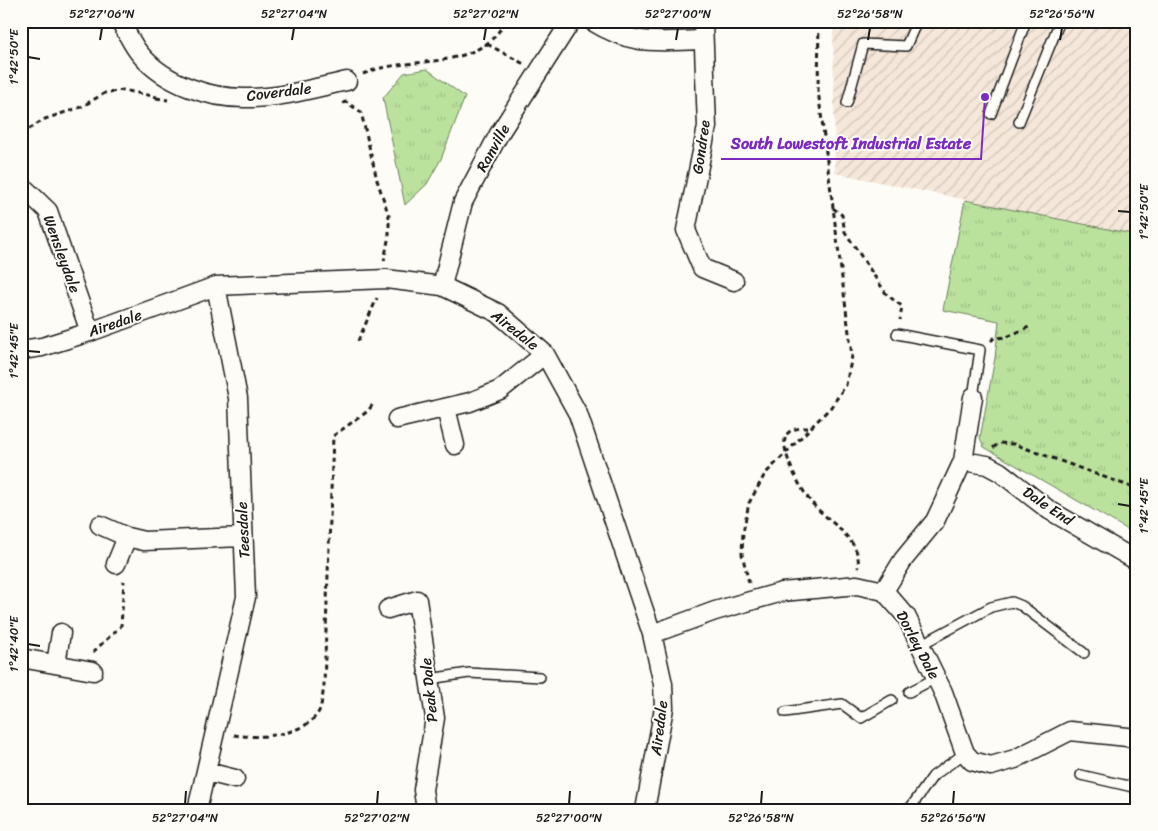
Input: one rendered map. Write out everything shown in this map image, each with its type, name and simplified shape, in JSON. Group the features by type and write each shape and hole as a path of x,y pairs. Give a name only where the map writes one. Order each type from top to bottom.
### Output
{"street":[{"name":"Coverdale","path":"120,21 140,54 168,77 208,94 248,98 307,90 347,81"},
{"name":"Ranville","path":"442,286 464,202 499,134 571,21"},
{"path":"592,21 613,34 636,41 703,40"},
{"name":"Gondree","path":"702,21 706,128 686,230 697,272 734,281"},
{"name":"Wensleydale","path":"21,185 48,211 90,332"},
{"name":"Airedale","path":"21,350 42,347 90,332 216,286 386,279 442,286 498,313 545,354 578,414 652,634 663,684 664,708 645,810"},
{"name":"Teesdale","path":"197,810 246,597 242,537 238,398 216,286"},
{"path":"397,419 470,402 500,390 545,354"},
{"path":"652,634 782,592 857,584 884,591 902,560 935,521 963,461 972,397"},
{"path":"446,408 455,445"},
{"name":"Dale End","path":"963,461 987,465 1000,472 1049,510 1135,555"},
{"path":"100,525 127,538 144,541 242,537"},
{"path":"116,564 127,538"},
{"name":"Dorley Dale","path":"884,591 906,616 936,678 965,753"},
{"name":"Peak Dale","path":"388,609 422,595 429,679 435,718 423,790 426,810"},
{"path":"56,664 61,633"},
{"path":"21,658 84,669"},
{"path":"965,753 972,761 991,766 1015,759 1070,731 1137,738"},
{"path":"207,772 235,779"}],"lane":[{"path":"847,103 863,44 906,46 917,21"},
{"path":"991,114 1026,21"},
{"path":"1019,122 1060,21"},
{"path":"897,334 980,350 972,397"},
{"path":"920,645 991,607 1012,602 1022,606 1084,653"},
{"path":"429,679 469,673 540,677"},
{"path":"909,692 936,678"},
{"path":"785,712 842,704 861,718 892,700"},
{"path":"906,810 912,807 933,776 965,753"},
{"path":"1081,775 1137,788"}],"path":[{"path":"347,81 378,67 460,57 487,44 507,21"},
{"path":"753,600 742,554 743,532 749,503 764,474 831,407 846,386 852,356 818,90 819,21"},
{"path":"487,44 538,72"},
{"path":"156,98 168,77"},
{"path":"21,134 45,119 81,107 105,93 124,90 171,100"},
{"path":"338,103 346,102 361,112 377,180 389,216 389,234 384,261 386,279 358,341"},
{"path":"833,208 842,215 845,232 887,295 902,306 897,334"},
{"path":"980,350 994,338 1008,338 1029,327"},
{"path":"216,732 248,737 293,731 307,725 320,710 324,685 333,436 354,423 373,404"},
{"path":"809,428 796,428 787,433 784,441 786,453 801,489 812,504 836,524 853,544 859,558 857,584"},
{"path":"987,465 990,452 999,443 1014,444 1137,489"},
{"path":"84,669 121,626 125,573 116,564"}],"shaded area":[{"path":"833,21 1137,21 1137,235 835,173"}],"green space":[{"path":"427,69 465,97 441,159 427,184 405,205 383,98 404,73"},
{"path":"965,200 1137,235 1137,535 984,447 980,438 995,358 999,321 943,310"}],"place":[{"name":"South Lowestoft Industrial Estate","path":"985,97"}]}
